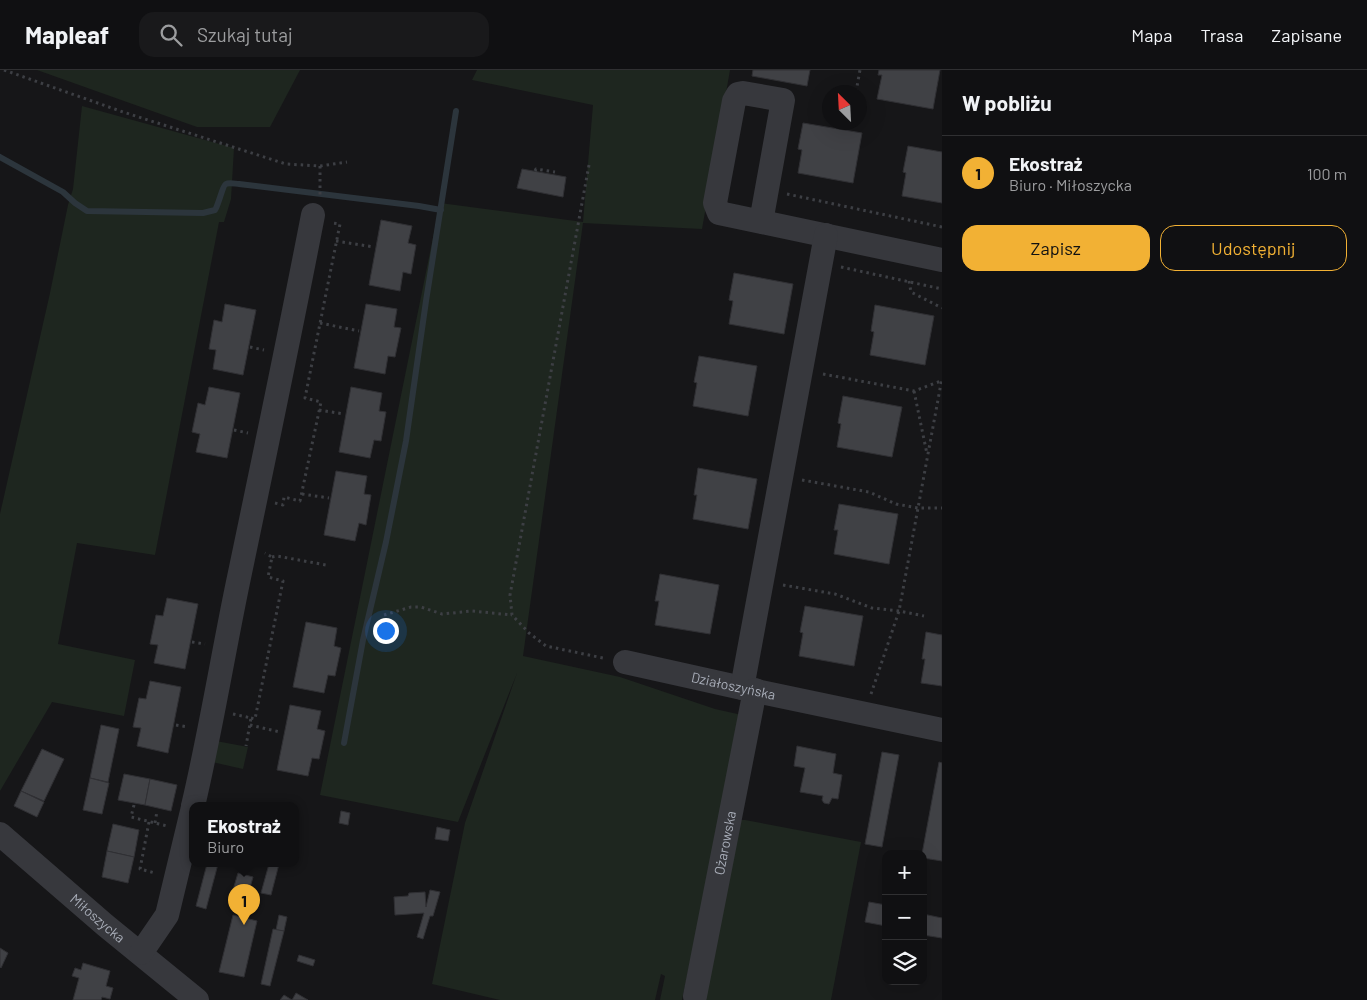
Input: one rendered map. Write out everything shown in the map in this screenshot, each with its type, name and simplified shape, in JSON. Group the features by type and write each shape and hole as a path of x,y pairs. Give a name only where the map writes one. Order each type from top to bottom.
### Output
{"street":[{"path":"761,222 783,100 744,93 738,94 734,101 715,203 719,213 826,236 942,260"},
{"path":"194,802 313,217"},
{"name":"Ożarowska","path":"695,996 748,689 762,581 826,236"},
{"name":"Działoszyńska","path":"626,662 942,730"},
{"path":"140,953 167,915 189,822"},
{"name":"Miłoszycka","path":"0,834 23,856 106,926 198,1000"}],"path":[{"path":"4,70 123,112 286,164 320,166 347,162"},
{"path":"857,85 860,70"},
{"path":"589,165 510,595 512,615 529,633 546,646 626,662"},
{"path":"320,166 321,189"},
{"path":"535,171 536,169 555,172"},
{"path":"767,190 942,227"},
{"path":"256,499 283,505 284,497 300,500 319,410 320,402 305,398 340,224 313,217"},
{"path":"336,241 374,247"},
{"path":"821,262 942,289"},
{"path":"909,281 911,292 942,308"},
{"path":"320,324 359,331"},
{"path":"250,347 267,351"},
{"path":"801,370 914,391 942,379"},
{"path":"865,713 899,611 942,379"},
{"path":"914,391 927,457"},
{"path":"319,410 344,414"},
{"path":"234,430 250,434"},
{"path":"782,476 869,492 896,504 918,508 942,508"},
{"path":"302,494 329,498"},
{"path":"246,547 256,549 272,557 276,556 326,565"},
{"path":"213,710 256,719 283,581 268,577 272,557"},
{"path":"762,581 835,594 872,608 924,616"},
{"path":"384,615 410,607 421,607 442,614 472,611 512,615"},
{"path":"192,642 208,644"},
{"path":"246,746 252,718"},
{"path":"176,725 191,728"},
{"path":"250,725 280,732"},
{"path":"134,805 131,817 187,830"},
{"path":"155,823 157,811"},
{"path":"149,822 140,869 176,877"}],"shaded area":[{"path":"37,70 300,70 270,127 197,127"},
{"path":"477,70 730,70 702,229 583,223 523,656 620,677 715,709 742,715 682,1000 660,1000 665,976 661,974 655,1000 500,1000 432,984 465,823 517,673 458,822 320,795 440,203 583,222 593,105 472,80"},
{"path":"82,106 234,148 231,199 224,222 219,222 155,555 77,543 58,644 135,660 124,716 52,702 0,791 0,514 73,189"},
{"path":"216,741 248,747 243,769 212,762"},
{"path":"740,820 861,842 831,1000 704,1000"}],"building":[{"path":"753,70 810,70 807,86 752,76"},
{"path":"879,70 940,70 933,109 877,99 882,75 878,75"},
{"path":"803,123 822,126 822,130 844,130 862,133 853,183 798,173 802,150 798,149"},
{"path":"908,146 942,152 942,203 902,196 906,173 903,172"},
{"path":"522,169 566,177 563,197 517,188"},
{"path":"381,220 412,226 408,243 416,245 411,274 403,272 400,291 369,285"},
{"path":"734,273 793,284 784,334 729,324 733,301 729,300"},
{"path":"225,304 256,310 243,375 213,369 216,350 209,349 214,320 222,322"},
{"path":"366,304 397,309 394,327 401,328 395,357 388,356 385,374 354,368"},
{"path":"875,305 934,316 925,365 870,355 874,332 871,331"},
{"path":"699,356 757,366 748,416 693,406 697,383 694,382"},
{"path":"209,387 240,393 227,458 196,452 200,434 192,432 198,403 205,405"},
{"path":"351,387 382,393 379,411 386,412 381,441 374,440 370,458 339,452"},
{"path":"843,396 902,407 892,457 837,447 841,424 838,423"},
{"path":"698,468 757,479 748,529 693,519 697,495 694,495"},
{"path":"336,471 367,476 364,494 371,495 366,525 359,523 355,541 324,535"},
{"path":"839,504 898,514 889,564 834,554 838,530 834,530"},
{"path":"660,574 719,585 710,634 655,625 659,601 655,601"},
{"path":"167,598 198,604 185,669 154,663 158,645 150,644 156,615 163,616"},
{"path":"805,606 863,616 854,666 799,656 803,633 800,632"},
{"path":"306,622 337,628 334,646 341,648 335,676 328,675 324,693 293,687"},
{"path":"926,632 942,635 942,686 921,683 925,659 922,659"},
{"path":"150,681 181,687 168,753 137,746 141,728 133,727 139,698 146,699"},
{"path":"290,705 321,711 317,729 325,731 319,759 312,758 308,776 277,770"},
{"path":"101,725 119,729 108,782 90,778"},
{"path":"797,746 836,754 833,773 842,775 838,799 832,798 829,804 824,803 822,800 823,796 800,792 805,768 794,766"},
{"path":"42,749 64,759 44,801 21,791"},
{"path":"882,752 899,755 882,847 865,844"},
{"path":"939,762 942,763 942,861 927,859 927,850 923,850"},
{"path":"124,774 150,779 145,805 118,800"},
{"path":"90,778 109,783 102,814 83,810"},
{"path":"150,779 177,785 171,811 145,805"},
{"path":"21,791 44,802 37,817 14,806"},
{"path":"341,811 350,813 348,825 339,823"},
{"path":"113,824 139,830 134,857 107,851"},
{"path":"437,827 450,830 448,841 435,839"},
{"path":"107,851 134,857 128,883 102,877"},
{"path":"206,867 217,867 206,909 196,906"},
{"path":"268,867 278,867 271,895 261,893"},
{"path":"238,873 253,877 248,895 233,890"},
{"path":"430,890 440,892 433,916 430,916 423,939 417,937 424,913 395,915 394,897 408,896 409,893 425,892 426,907"},
{"path":"869,902 882,904 882,925 865,922"},
{"path":"233,915 257,921 244,977 219,972"},
{"path":"279,915 287,917 284,931 276,930"},
{"path":"927,915 942,918 942,938 927,936"},
{"path":"273,929 284,931 270,986 261,984"},
{"path":"0,948 8,953 1,968 0,967"},
{"path":"299,955 315,960 313,966 297,961"},
{"path":"83,963 110,971 106,986 113,988 110,999 102,997 101,1000 73,1000 79,978 72,976 75,968 81,970"},
{"path":"296,993 308,1000 292,1000"},
{"path":"284,995 292,1000 280,1000"}],"waterway":[{"path":"344,743 363,640 386,542 406,441 456,111"},
{"path":"0,157 63,192 87,211 203,213 215,210 227,183 441,210"}],"place":[{"name":"Ekostraż","path":"244,925"}]}
